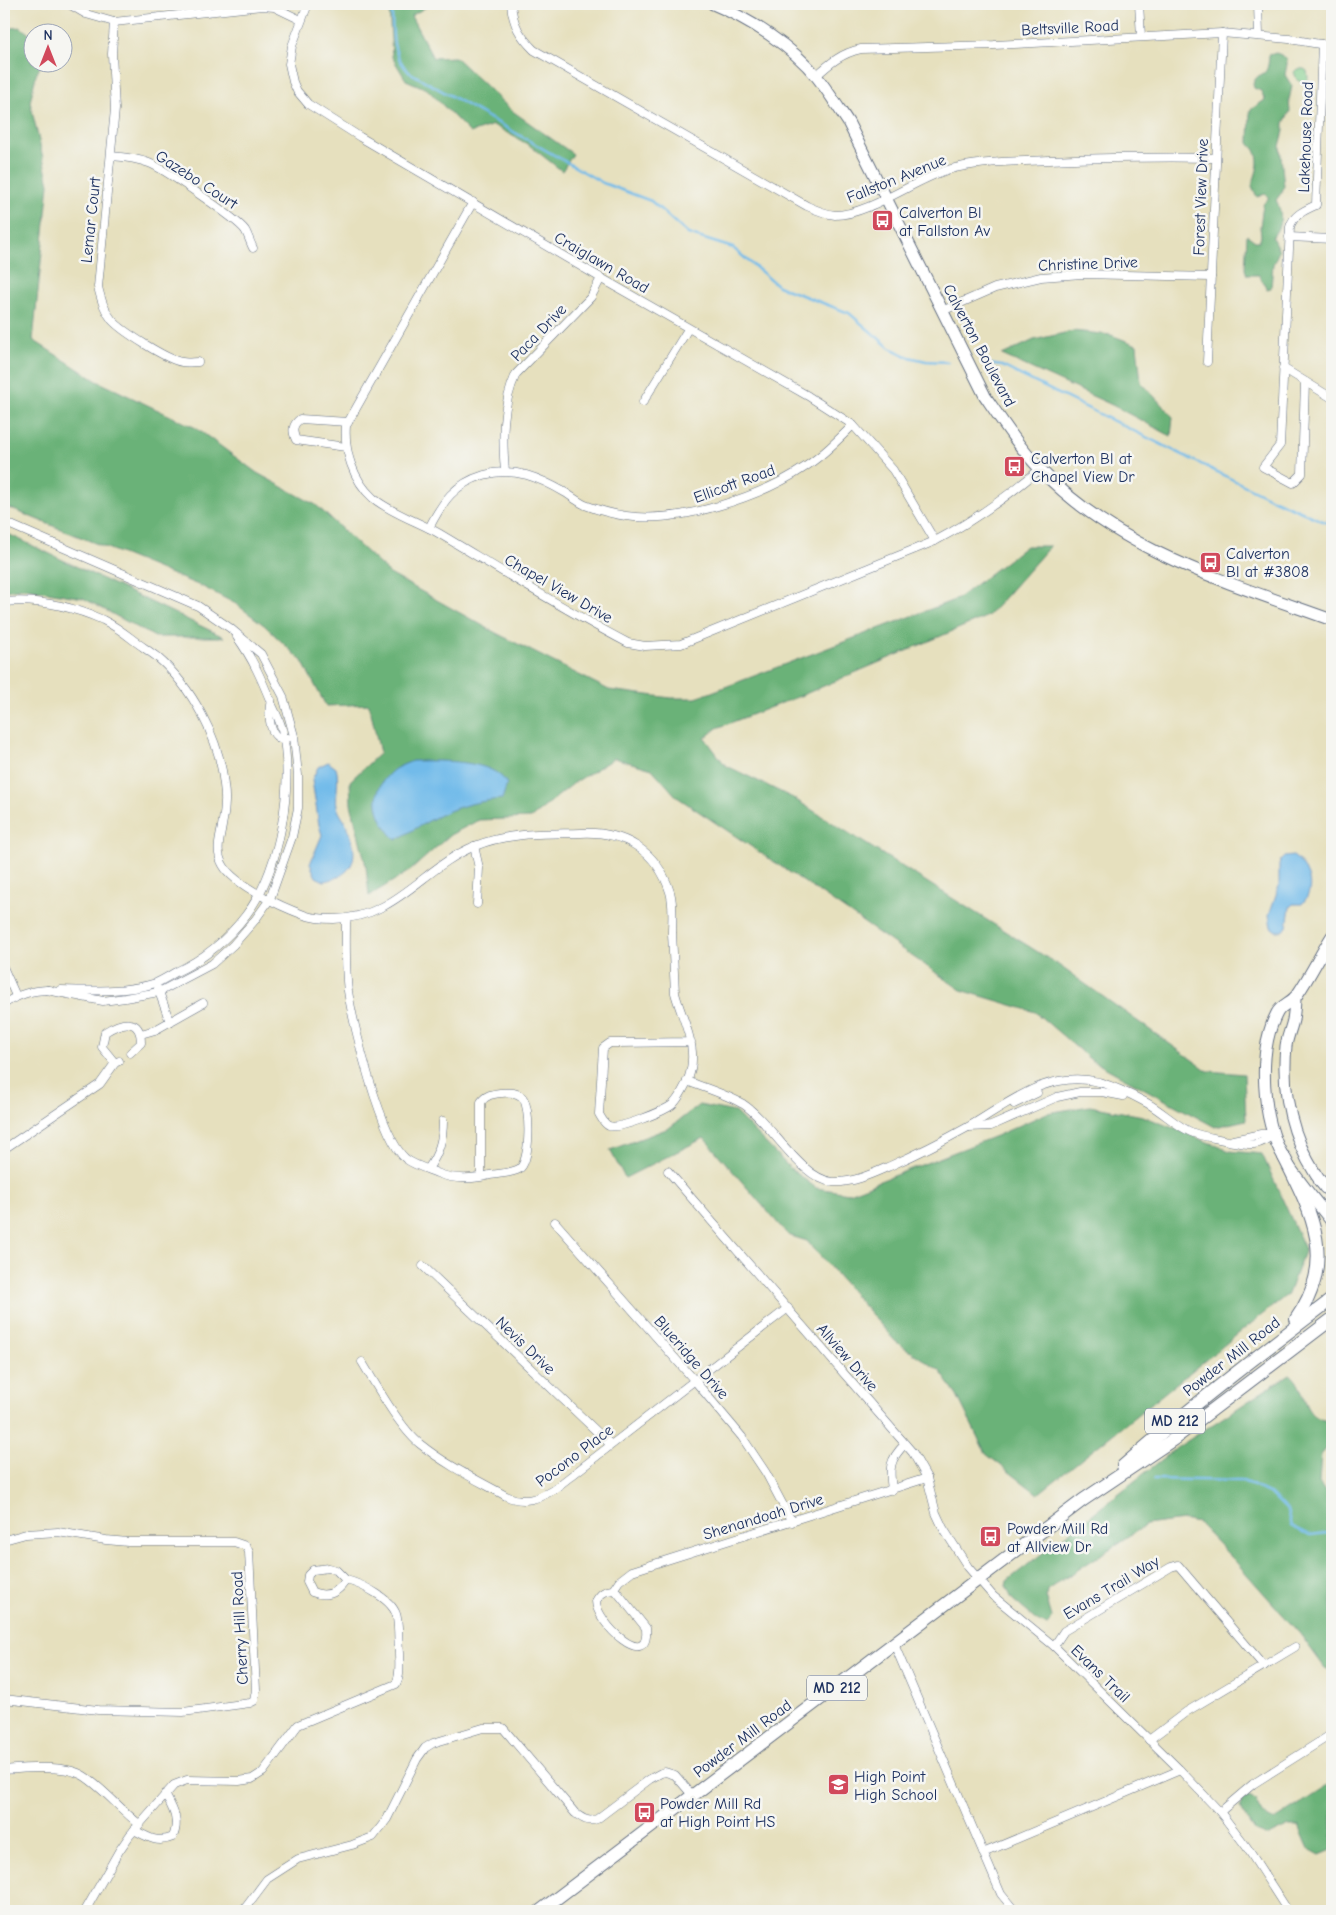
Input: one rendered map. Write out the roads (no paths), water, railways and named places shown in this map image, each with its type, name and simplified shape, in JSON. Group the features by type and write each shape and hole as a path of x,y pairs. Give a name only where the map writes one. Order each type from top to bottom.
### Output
{"main road":[{"path":"1270,1346 1315,1297 1326,1270 1321,1233 1284,1158"},
{"path":"1320,1181 1332,1192"},
{"name":"Powder Mill Road","path":"540,1911 1083,1500 1166,1428 1332,1299"},
{"name":"Powder Mill Road","path":"1083,1500 1174,1439 1332,1319"},
{"path":"1279,1360 1332,1326"}],"street":[{"path":"70,4 86,14 114,22 262,6 274,7 301,20"},
{"name":"Craiglawn Road","path":"308,4 292,46 290,64 293,82 297,91 308,104 360,137 601,278 808,396 853,425 893,470 935,541"},
{"name":"Fallston Avenue","path":"511,4 515,25 520,36 534,50 807,206 827,214 842,214 858,210 928,177 964,166 1129,157 1215,158"},
{"name":"Calverton Boulevard","path":"713,4 734,8 779,42 816,76 848,122 986,396 1007,427 1040,469 1090,512 1143,545 1202,572 1332,620"},
{"path":"1139,4 1141,36"},
{"path":"1258,4 1259,35"},
{"name":"Lemar Court","path":"114,22 112,54 115,109 98,288 102,303 112,319 120,327 157,351 181,362 198,362"},
{"name":"Beltsville Road","path":"816,76 830,62 842,54 861,49 994,45 1222,33 1259,35 1332,46"},
{"name":"Forest View Drive","path":"1207,362 1222,33"},
{"name":"Lakehouse Road","path":"1305,382 1302,474 1293,483 1263,467 1280,445 1290,227 1293,219 1316,204 1322,44"},
{"name":"Gazebo Court","path":"111,156 131,158 151,164 166,173 233,219 244,229 253,248"},
{"name":"Chapel View Drive","path":"473,202 348,422 345,438 348,459 365,488 374,498 430,528 628,643 645,646 681,644 935,541 986,512 1040,469"},
{"path":"1289,237 1332,239"},
{"name":"Christine Drive","path":"942,311 994,288 1041,277 1082,274 1211,277"},
{"name":"Paca Drive","path":"505,471 503,422 510,389 516,374 591,296 601,278"},
{"path":"642,402 688,328"},
{"path":"1283,368 1332,398"},
{"path":"346,447 304,443 296,440 292,433 294,423 300,419 348,422"},
{"name":"Ellicott Road","path":"430,528 440,507 463,483 487,474 505,471 529,475 565,492 585,505 626,516 644,517 688,514 714,508 773,485 804,468 821,456 853,425"},
{"path":"4,522 198,606 230,628 261,654 283,696 294,736 298,774 298,808 292,837 270,899 233,945 212,964 159,992 103,1001 47,990"},
{"path":"4,602 48,603 78,610 105,621 158,658 179,682 204,720 217,752 224,788 225,808 217,846 224,867 243,885 306,916 346,919 372,913 392,902 449,860 474,846 504,837 531,833 607,833 644,851 657,864 670,893 675,994 687,1023 691,1042 692,1059 687,1081 674,1104 623,1126 609,1126 603,1122 600,1114 602,1048 618,1043 691,1042"},
{"path":"230,628 252,658 271,700 268,712 273,732 276,737 283,740 294,736"},
{"path":"271,700 283,696"},
{"path":"4,1004 16,996 47,990 102,991 156,983 195,963 225,940 247,914 259,894 276,851 286,802 287,774 283,740"},
{"path":"474,846 478,868 477,904"},
{"path":"346,919 348,994 366,1065 386,1129 406,1158 442,1175 462,1178 481,1177 519,1169 524,1164 527,1154 526,1101 514,1092 490,1094 481,1102 481,1177"},
{"path":"1332,936 1295,997 1278,1011 1267,1046 1265,1060 1266,1096 1274,1134 1284,1158 1332,1222"},
{"path":"4,968 16,996"},
{"path":"156,983 170,1022"},
{"path":"1295,997 1285,1064 1288,1109 1302,1151 1332,1198"},
{"path":"141,1034 155,1030 202,1003"},
{"path":"4,1149 100,1084 117,1062 102,1047 105,1032 118,1024 126,1022 134,1025 141,1034 141,1043 130,1053"},
{"path":"687,1081 742,1104 757,1115 804,1168 820,1178 832,1182 851,1181 872,1175 912,1157 1022,1094 1075,1078 1100,1083 1136,1098 1178,1125 1208,1138 1229,1141 1261,1134 1274,1134"},
{"path":"1053,1084 1057,1096"},
{"path":"967,1127 991,1126 1057,1096 1080,1092 1102,1092 1136,1098"},
{"path":"428,1169 440,1149 443,1139 443,1121"},
{"name":"Allview Drive","path":"668,1171 906,1444 920,1463 927,1478 936,1513 943,1528 968,1566 980,1579"},
{"name":"Blueridge Drive","path":"555,1222 695,1380 754,1454 792,1522"},
{"name":"Nevis Drive","path":"423,1266 610,1444"},
{"name":"Pocono Place","path":"362,1362 393,1410 419,1444 447,1462 514,1499 530,1500 541,1497 553,1490 788,1308"},
{"path":"892,1490 891,1464 894,1455 906,1444"},
{"name":"Shenandoah Drive","path":"613,1590 617,1592 646,1628 646,1640 642,1644 634,1646 626,1644 599,1614 596,1601 600,1594 613,1590 619,1581 632,1571 927,1478"},
{"name":"Cherry Hill Road","path":"4,1540 26,1534 58,1532 106,1540 234,1542 246,1546 249,1552 256,1690 254,1701 250,1703 184,1712 98,1710 4,1699"},
{"name":"Evans Trail Way","path":"1054,1646 1064,1631 1170,1567 1178,1565 1264,1666"},
{"path":"84,1911 119,1851 136,1827 174,1785 187,1780 239,1781 257,1776 263,1772 298,1725 396,1684 399,1676 397,1617 394,1608 389,1602 373,1592 346,1580 336,1570 328,1568 313,1570 307,1578 312,1592 318,1594 337,1592 346,1580"},
{"name":"Evans Trail","path":"980,1579 993,1596 1054,1646 1220,1812 1246,1846 1288,1911"},
{"path":"894,1644 1001,1894 1015,1911"},
{"path":"1150,1740 1186,1712 1295,1647"},
{"path":"244,1911 266,1879 298,1859 352,1846 372,1837 387,1819 417,1759 425,1748 483,1728 503,1728 575,1814 584,1820 593,1821 597,1819 650,1779 661,1773 675,1775 693,1796"},
{"path":"1220,1812 1253,1784 1332,1734"},
{"path":"4,1770 55,1769 83,1775 136,1827 154,1840 166,1840 173,1837 177,1825 176,1813 165,1794"},
{"path":"984,1853 1180,1770"}],"water":[{"path":"412,761 450,761 478,765 490,769 507,784 502,799 471,804 446,812 396,840 384,824 377,806 377,798 379,789 391,772"},
{"path":"328,762 336,768 338,778 337,806 349,830 354,856 348,869 342,874 324,881 316,877 310,864 322,835 312,780 318,767"},
{"path":"1293,856 1303,866 1309,878 1309,891 1307,898 1302,904 1293,904 1290,907 1287,927 1282,931 1276,931 1271,927 1269,915 1279,886 1280,861 1284,857"}],"waterway":[{"path":"392,4 395,49 398,57 409,72 603,183 651,201 688,234 733,248 778,286 849,313 890,348 909,357 926,361 948,362"},
{"path":"988,364 1002,366 1272,499 1332,525"},
{"path":"1154,1479 1243,1481 1271,1494 1287,1510 1291,1526 1310,1535 1327,1533 1332,1536"}],"place":[{"name":"Calverton Bl at Fallston Av","path":"883,221"},
{"name":"Calverton Bl at Chapel View Dr","path":"1015,467"},
{"name":"Calverton Bl at #3808","path":"1210,562"},
{"name":"Powder Mill Rd at Allview Dr","path":"991,1537"},
{"name":"High Point High School","path":"838,1785"},
{"name":"Powder Mill Rd at High Point HS","path":"644,1812"}]}
